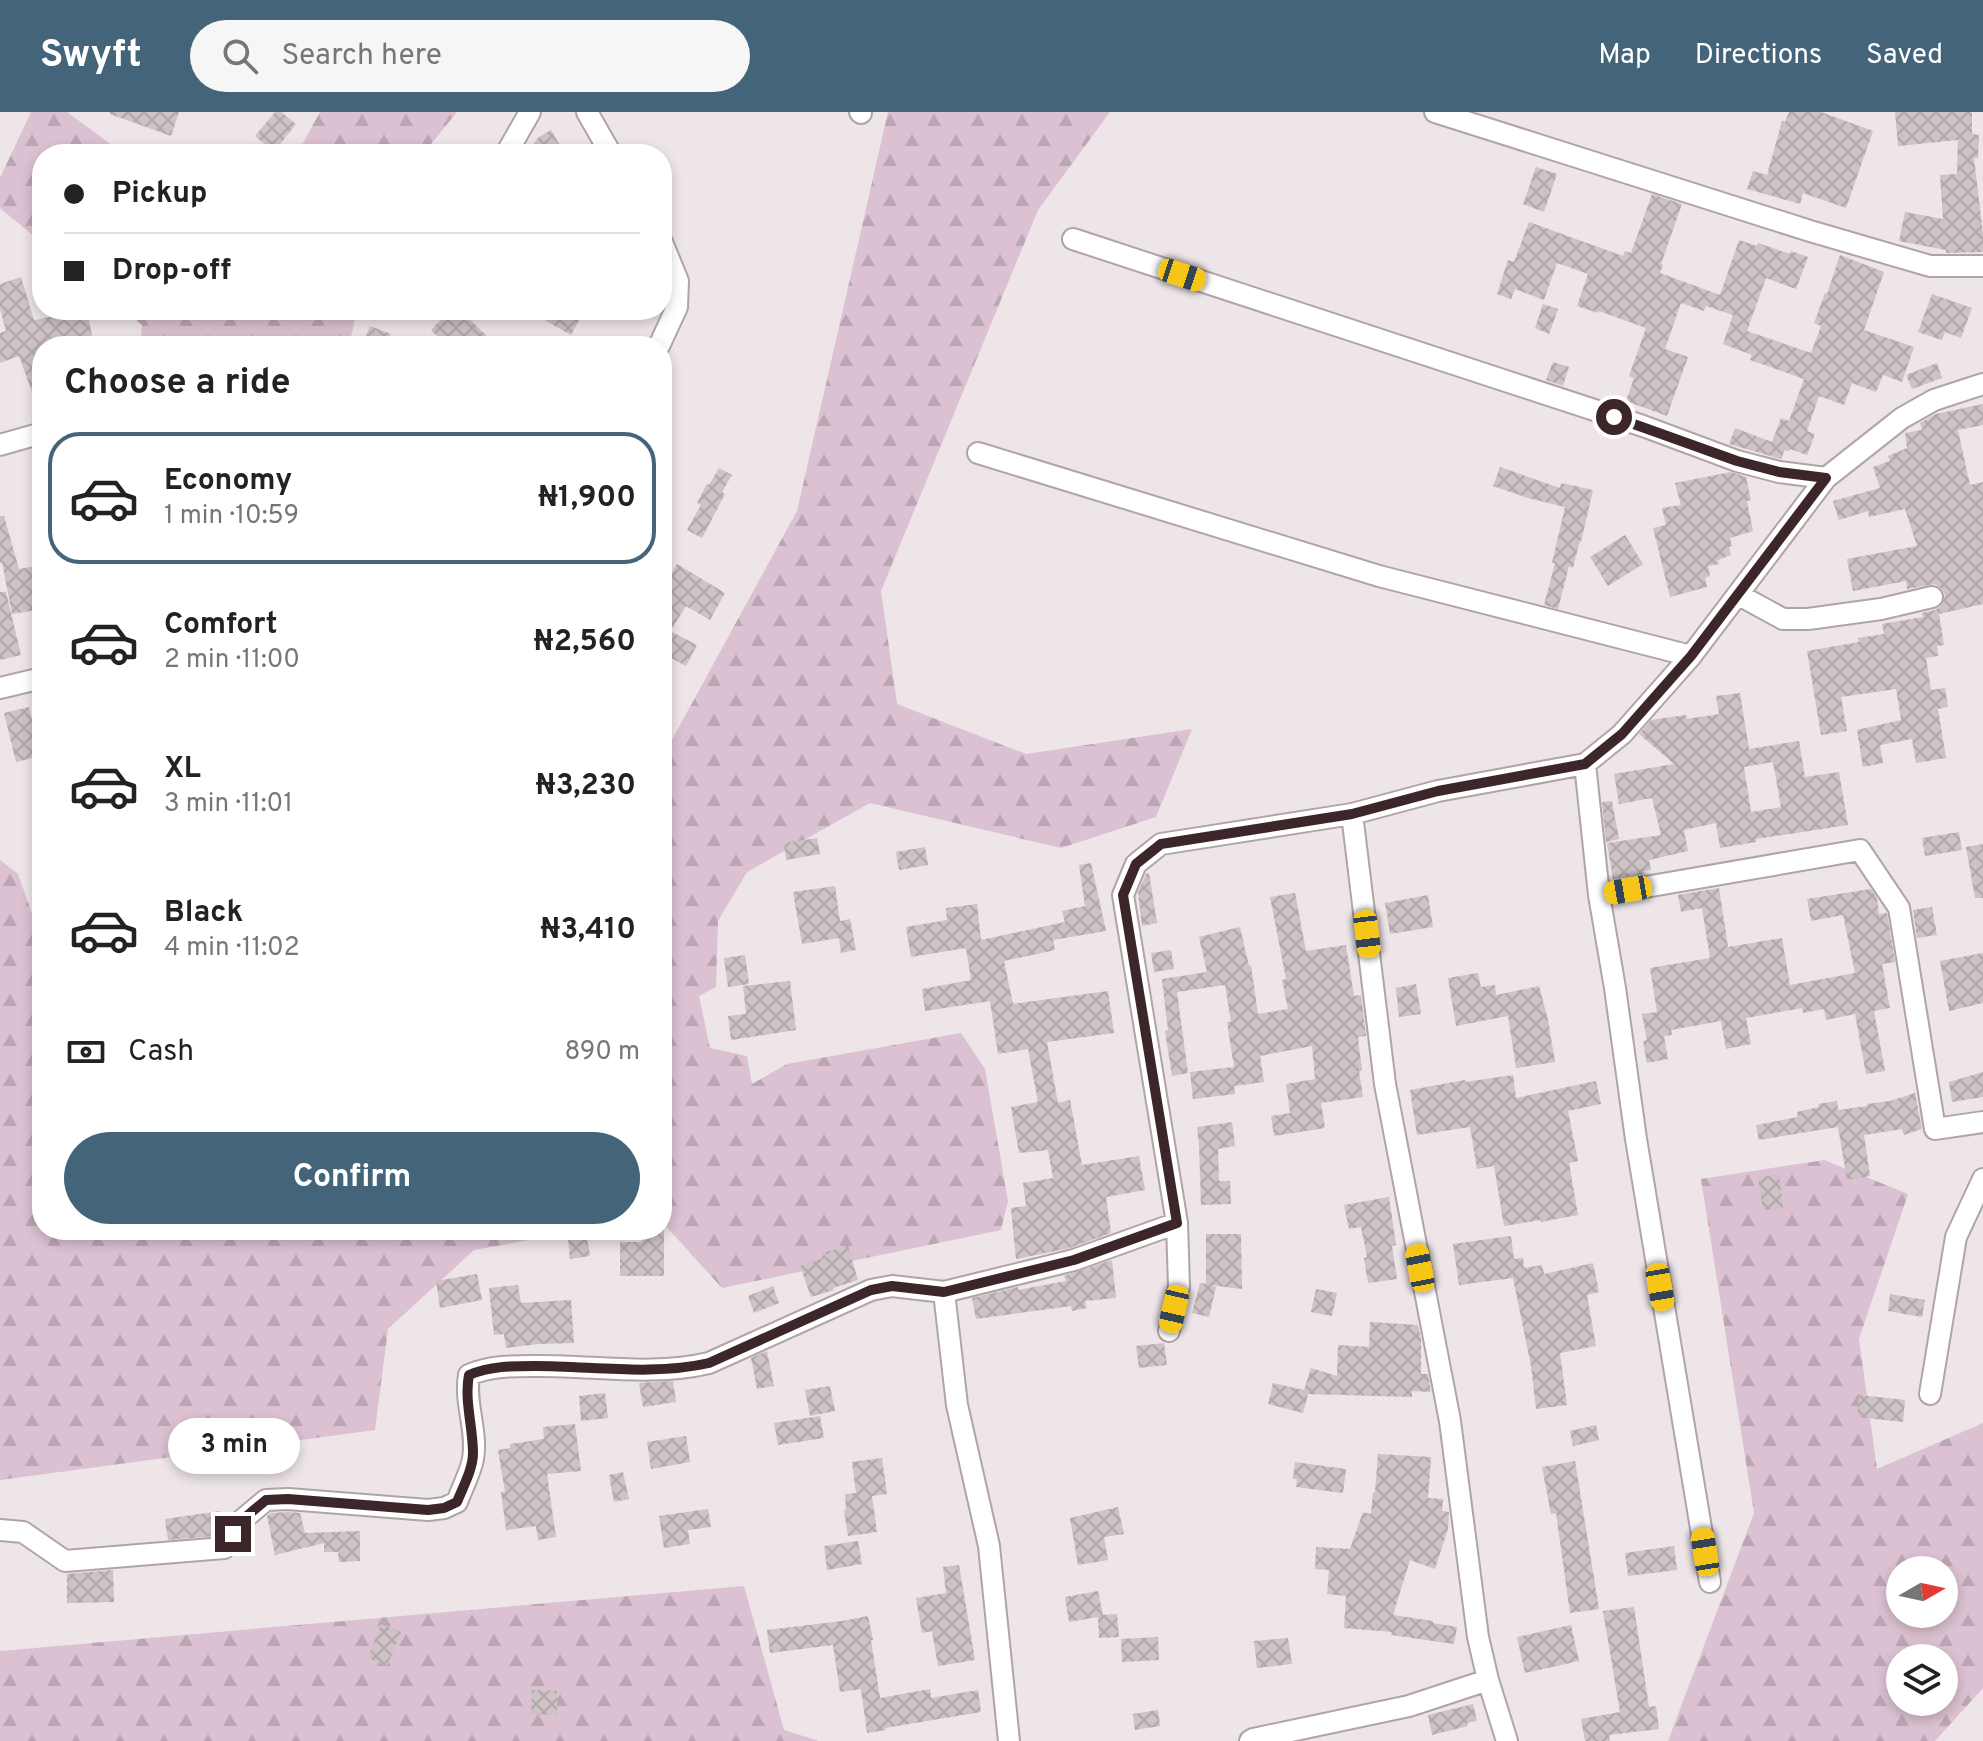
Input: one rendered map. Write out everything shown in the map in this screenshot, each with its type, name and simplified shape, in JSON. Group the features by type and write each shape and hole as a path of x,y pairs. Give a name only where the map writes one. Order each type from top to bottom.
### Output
{"street":[{"path":"512,144 530,112"},
{"path":"587,112 605,144"},
{"path":"1435,112 1930,266 1983,266"},
{"path":"1073,239 1643,426 1737,461 1779,472 1826,478"},
{"path":"672,266 678,281 677,307 672,318"},
{"path":"1169,1331 1179,1286 1177,1223 1123,895 1136,864 1161,844 1352,814 1438,791 1585,764 1622,734 1691,656 1826,478 1902,418 1934,400 1983,384"},
{"path":"0,445 32,436"},
{"path":"978,453 1379,576 1691,656"},
{"path":"1739,595 1783,619 1808,619 1881,609 1932,597"},
{"path":"0,688 32,680"},
{"path":"1585,764 1599,895 1638,1154 1710,1582"},
{"path":"1352,814 1385,1084 1450,1421 1478,1637 1502,1738"},
{"path":"1599,895 1860,850 1899,908 1935,1129 1983,1122"},
{"path":"1930,1394 1956,1237 1983,1179"},
{"path":"0,1530 23,1532 65,1561 224,1548 242,1520 266,1500 428,1510 444,1508 457,1502 473,1457 466,1388 469,1375 484,1368 689,1368 709,1363 871,1290 892,1286 944,1292 1074,1260 1177,1223"},
{"path":"944,1292 957,1405 989,1546 1009,1741"},
{"path":"1250,1741 1409,1706 1488,1680"}],"green space":[{"path":"31,112 67,112 110,144 32,144 32,235 0,208 0,178"},
{"path":"320,112 457,112 431,144 302,144"},
{"path":"888,112 1110,112 1038,210 881,591 897,704 1026,754 1192,729 1156,817 1061,848 870,803 747,872 718,921 716,987 699,996 710,1048 747,1056 752,1084 787,1064 961,1033 985,1069 1008,1201 1001,1230 722,1288 672,1233 672,740 797,511"},
{"path":"136,320 355,320 351,336 141,336 142,325"},
{"path":"0,860 18,874 32,914 32,1240 528,1240 474,1250 388,1329 375,1430 0,1480"},
{"path":"1824,1160 1908,1194 1859,1339 1877,1469 1983,1423 1983,1688 1958,1716 1958,1644 1886,1644 1886,1716 1958,1716 1935,1741 1668,1741 1754,1513 1701,1179"},
{"path":"744,1586 784,1730 819,1741 0,1741 0,1651"}],"building":[{"path":"110,112 179,112 171,136"},
{"path":"275,112 281,112 296,124 280,144 264,144 255,136"},
{"path":"1789,112 1821,112 1873,131 1846,208 1803,193 1800,204 1747,189 1753,171 1767,175 1782,121 1785,122"},
{"path":"1895,112 1972,112 1972,134 1979,135 1978,158 1974,158 1983,252 1946,253 1946,250 1899,241 1905,212 1943,219 1940,175 1957,174 1958,140 1898,146"},
{"path":"551,130 559,144 533,144"},
{"path":"1536,167 1557,174 1544,212 1523,204"},
{"path":"1652,194 1682,204 1660,273 1720,295 1739,240 1808,257 1796,289 1766,278 1747,331 1811,353 1821,326 1814,323 1840,255 1884,272 1864,330 1914,347 1902,382 1883,375 1876,392 1852,383 1844,405 1819,396 1807,431 1815,434 1807,455 1790,449 1785,450 1781,459 1729,444 1735,428 1772,442 1781,418 1789,421 1804,379 1750,360 1752,355 1723,344 1733,315 1706,306 1704,311 1681,303 1665,349 1688,357 1667,416 1626,401 1634,378 1629,376 1646,328 1577,306 1588,274 1557,263 1544,300 1515,289 1511,299 1497,294 1508,260 1514,262 1529,222 1623,256 1625,251 1631,253"},
{"path":"21,277 32,320 89,320 92,336 32,336 32,392 19,356 0,363 0,333 6,331 0,309 0,284"},
{"path":"1932,294 1972,308 1961,338 1945,332 1942,340 1918,332"},
{"path":"1543,304 1558,309 1549,334 1535,328"},
{"path":"440,320 470,320 487,336 437,336 431,330"},
{"path":"547,320 579,320 571,335"},
{"path":"370,326 391,334 390,336 366,336"},
{"path":"1553,362 1569,367 1563,386 1546,380"},
{"path":"1937,363 1942,378 1912,389 1906,375"},
{"path":"1983,404 1983,425 1958,430 1970,485 1983,482 1983,604 1939,614 1944,645 1937,646 1938,656 1926,658 1931,690 1945,688 1948,707 1938,709 1946,758 1916,763 1912,739 1880,745 1883,763 1863,767 1857,730 1901,720 1896,689 1841,697 1847,731 1821,735 1807,651 1859,642 1858,638 1884,634 1882,624 1923,617 1922,613 1941,606 1945,595 1935,584 1907,589 1906,581 1853,591 1847,559 1917,546 1905,509 1869,517 1868,511 1839,520 1833,501 1880,488 1873,467 1890,461 1888,456 1907,448 1905,433 1922,430 1920,423 1936,414"},
{"path":"1500,467 1560,488 1561,483 1593,490 1581,542 1573,568 1569,566 1558,609 1544,605 1565,507 1493,486"},
{"path":"719,468 732,475 702,538 687,530 701,505 697,503"},
{"path":"1731,472 1746,477 1753,531 1730,538 1731,555 1718,560 1719,564 1708,566 1710,576 1705,578 1707,587 1670,597 1653,528 1666,525 1662,508 1681,505 1675,483"},
{"path":"0,516 4,516 19,569 32,567 32,611 12,614 0,563"},
{"path":"1625,535 1643,564 1608,586 1590,557"},
{"path":"677,564 725,593 710,620 686,606 672,628 672,573"},
{"path":"0,592 6,592 21,655 0,660"},
{"path":"672,632 697,645 686,666 672,658"},
{"path":"1740,693 1749,749 1799,741 1805,777 1839,772 1848,825 1756,839 1756,842 1720,848 1716,823 1684,830 1688,851 1649,860 1651,870 1644,871 1645,874 1613,879 1607,843 1661,835 1652,798 1619,804 1614,774 1674,764 1639,734 1651,720 1719,714 1716,696","holes":["1773,762 1781,807 1751,812 1744,767"]},
{"path":"29,707 32,758 16,762 4,713"},
{"path":"1612,801 1619,839 1606,842 1602,802"},
{"path":"1959,832 1962,850 1925,856 1922,838"},
{"path":"817,838 820,854 786,860 784,843"},
{"path":"1983,844 1983,898 1975,898 1966,847"},
{"path":"925,847 928,865 899,870 896,852"},
{"path":"1091,863 1106,931 1053,940 1055,950 1004,961 1013,1004 1108,991 1114,1033 1047,1042 1058,1103 1070,1100 1082,1165 1139,1156 1145,1190 1106,1197 1111,1233 1070,1248 1016,1259 1011,1208 1026,1206 1023,1183 1053,1178 1048,1150 1019,1153 1011,1107 1038,1102 1028,1049 998,1054 990,1001 925,1011 922,989 971,980 966,948 911,957 906,927 947,920 946,908 977,904 981,940 1065,922 1062,911 1085,906 1079,865"},
{"path":"1149,873 1157,923 1142,926 1138,892"},
{"path":"835,886 840,921 850,919 856,950 841,953 839,938 802,944 793,892"},
{"path":"1719,888 1728,947 1782,938 1790,985 1855,973 1843,915 1811,921 1807,899 1871,889 1877,898 1879,914 1887,913 1895,962 1882,964 1890,1008 1874,1011 1885,1071 1866,1074 1855,1014 1826,1020 1824,1009 1803,1013 1802,1008 1746,1018 1751,1044 1726,1049 1721,1021 1671,1030 1672,1035 1664,1036 1668,1059 1647,1063 1642,1014 1657,1012 1650,968 1710,958 1702,908 1681,912 1678,895"},
{"path":"1295,893 1306,951 1346,945 1354,996 1361,995 1366,1036 1358,1037 1363,1097 1321,1103 1325,1128 1274,1136 1271,1116 1290,1113 1286,1084 1315,1079 1312,1046 1260,1056 1264,1082 1234,1086 1235,1094 1193,1099 1190,1072 1234,1067 1225,985 1177,992 1188,1073 1172,1076 1162,979 1207,972 1199,937 1240,927 1251,965 1258,1014 1288,1009 1282,980 1286,979 1270,897"},
{"path":"1428,895 1433,927 1390,934 1385,903"},
{"path":"1932,907 1937,935 1917,938 1913,910"},
{"path":"1171,950 1174,969 1154,972 1151,953"},
{"path":"1983,953 1983,1003 1949,1011 1940,961"},
{"path":"745,955 749,984 728,987 724,958"},
{"path":"1478,973 1481,987 1495,985 1496,995 1539,986 1555,1062 1516,1068 1508,1016 1456,1026 1448,978"},
{"path":"790,981 796,1030 731,1040 728,1016 746,1014 743,986"},
{"path":"1416,984 1421,1014 1399,1017 1396,988"},
{"path":"1983,1072 1983,1097 1952,1102 1949,1082"},
{"path":"1513,1075 1516,1098 1596,1081 1601,1104 1568,1111 1578,1161 1569,1163 1578,1215 1504,1226 1494,1166 1477,1169 1470,1127 1417,1135 1410,1090"},
{"path":"1915,1093 1922,1129 1904,1135 1902,1129 1864,1135 1870,1176 1847,1180 1838,1127 1759,1140 1756,1125 1798,1117 1797,1112 1819,1107 1818,1104 1837,1101 1838,1110 1890,1101"},
{"path":"1232,1122 1235,1146 1218,1149 1219,1181 1230,1181 1231,1204 1201,1205 1197,1127"},
{"path":"1779,1175 1783,1208 1763,1210 1758,1177"},
{"path":"1389,1197 1397,1279 1368,1283 1361,1227 1349,1229 1344,1205"},
{"path":"1206,1234 1241,1234 1242,1289 1210,1285 1216,1287 1209,1317 1192,1313 1200,1283 1206,1284"},
{"path":"1511,1236 1514,1259 1523,1258 1524,1268 1542,1265 1544,1274 1593,1263 1599,1292 1587,1295 1596,1346 1560,1353 1567,1405 1536,1409 1531,1366 1513,1278 1459,1285 1453,1244"},
{"path":"568,1240 588,1240 590,1256 570,1259"},
{"path":"664,1240 664,1276 620,1276 620,1242"},
{"path":"848,1246 858,1280 811,1297 800,1266 827,1257 825,1252"},
{"path":"1112,1260 1116,1298 1085,1301 1087,1308 1072,1311 1071,1306 976,1319 972,1298 1018,1287 1018,1290 1066,1281 1064,1276"},
{"path":"477,1274 482,1300 440,1308 436,1281"},
{"path":"518,1285 521,1303 571,1300 574,1343 506,1348 504,1334 494,1335 489,1288"},
{"path":"773,1286 779,1303 754,1313 748,1296"},
{"path":"1316,1289 1337,1293 1332,1316 1311,1312"},
{"path":"1890,1294 1925,1300 1922,1317 1888,1311"},
{"path":"1370,1322 1418,1325 1421,1374 1428,1374 1431,1392 1412,1391 1412,1397 1308,1394 1303,1413 1268,1404 1273,1383 1304,1390 1311,1368 1337,1376 1338,1345 1369,1347"},
{"path":"1164,1343 1167,1365 1139,1368 1136,1346"},
{"path":"767,1351 774,1386 757,1389 751,1358"},
{"path":"673,1381 676,1402 643,1407 639,1383"},
{"path":"830,1386 835,1411 810,1416 805,1390"},
{"path":"605,1393 608,1418 581,1421 579,1396"},
{"path":"1859,1395 1905,1400 1903,1422 1857,1417"},
{"path":"820,1416 824,1438 778,1445 774,1423"},
{"path":"575,1424 581,1471 547,1474 556,1537 538,1540 536,1526 506,1530 501,1492 505,1492 498,1450 510,1448 510,1444 544,1439 543,1427"},
{"path":"1596,1425 1599,1440 1573,1446 1570,1431"},
{"path":"686,1436 690,1462 651,1469 647,1442"},
{"path":"1378,1454 1431,1457 1428,1498 1443,1499 1442,1511 1449,1512 1448,1529 1435,1569 1410,1560 1393,1615 1457,1627 1454,1644 1391,1635 1392,1632 1344,1628 1346,1596 1327,1594 1329,1570 1315,1569 1316,1547 1350,1549 1363,1512 1371,1514"},
{"path":"882,1458 887,1494 872,1496 877,1532 848,1536 845,1494 856,1493 852,1462"},
{"path":"1575,1461 1599,1609 1570,1613 1556,1513 1551,1514 1542,1467"},
{"path":"1295,1462 1346,1469 1343,1493 1296,1487 1297,1479 1293,1479"},
{"path":"623,1472 629,1499 614,1502 609,1475"},
{"path":"1118,1507 1124,1534 1104,1537 1108,1560 1078,1565 1070,1518"},
{"path":"708,1509 711,1527 688,1530 690,1544 664,1548 659,1516"},
{"path":"220,1511 222,1527 217,1536 168,1540 165,1519"},
{"path":"300,1513 305,1533 360,1531 360,1561 339,1562 338,1552 324,1552 324,1543 275,1555 267,1516"},
{"path":"858,1541 862,1564 827,1570 824,1546"},
{"path":"1674,1546 1677,1570 1628,1576 1625,1553"},
{"path":"959,1565 975,1660 938,1666 932,1631 922,1633 916,1598 946,1593 943,1567"},
{"path":"113,1570 114,1602 67,1603 67,1574"},
{"path":"1098,1591 1103,1615 1117,1614 1119,1637 1099,1638 1098,1617 1069,1622 1065,1597"},
{"path":"1634,1607 1649,1707 1656,1706 1659,1729 1609,1735 1610,1741 1585,1741 1581,1719 1620,1712 1603,1611"},
{"path":"868,1616 880,1698 930,1689 931,1698 978,1690 981,1712 867,1733 861,1689 840,1692 833,1645 770,1653 767,1630"},
{"path":"381,1624 401,1632 387,1666 368,1658"},
{"path":"1571,1625 1579,1661 1525,1673 1517,1637"},
{"path":"1158,1637 1159,1660 1122,1662 1121,1639"},
{"path":"1288,1638 1292,1664 1257,1668 1254,1641"},
{"path":"532,1690 557,1691 557,1715 531,1714"},
{"path":"1473,1704 1477,1721 1432,1735 1428,1715"},
{"path":"1158,1710 1160,1726 1135,1730 1133,1714"}],"route":[{"path":"233,1534 242,1520 266,1500 428,1510 457,1502 473,1457 466,1388 469,1375 484,1368 689,1368 709,1363 871,1290 892,1286 944,1292 1074,1260 1177,1223 1123,895 1136,864 1161,844 1352,814 1438,791 1585,764 1622,734 1691,656 1826,478 1779,472 1737,461 1614,417"}]}
